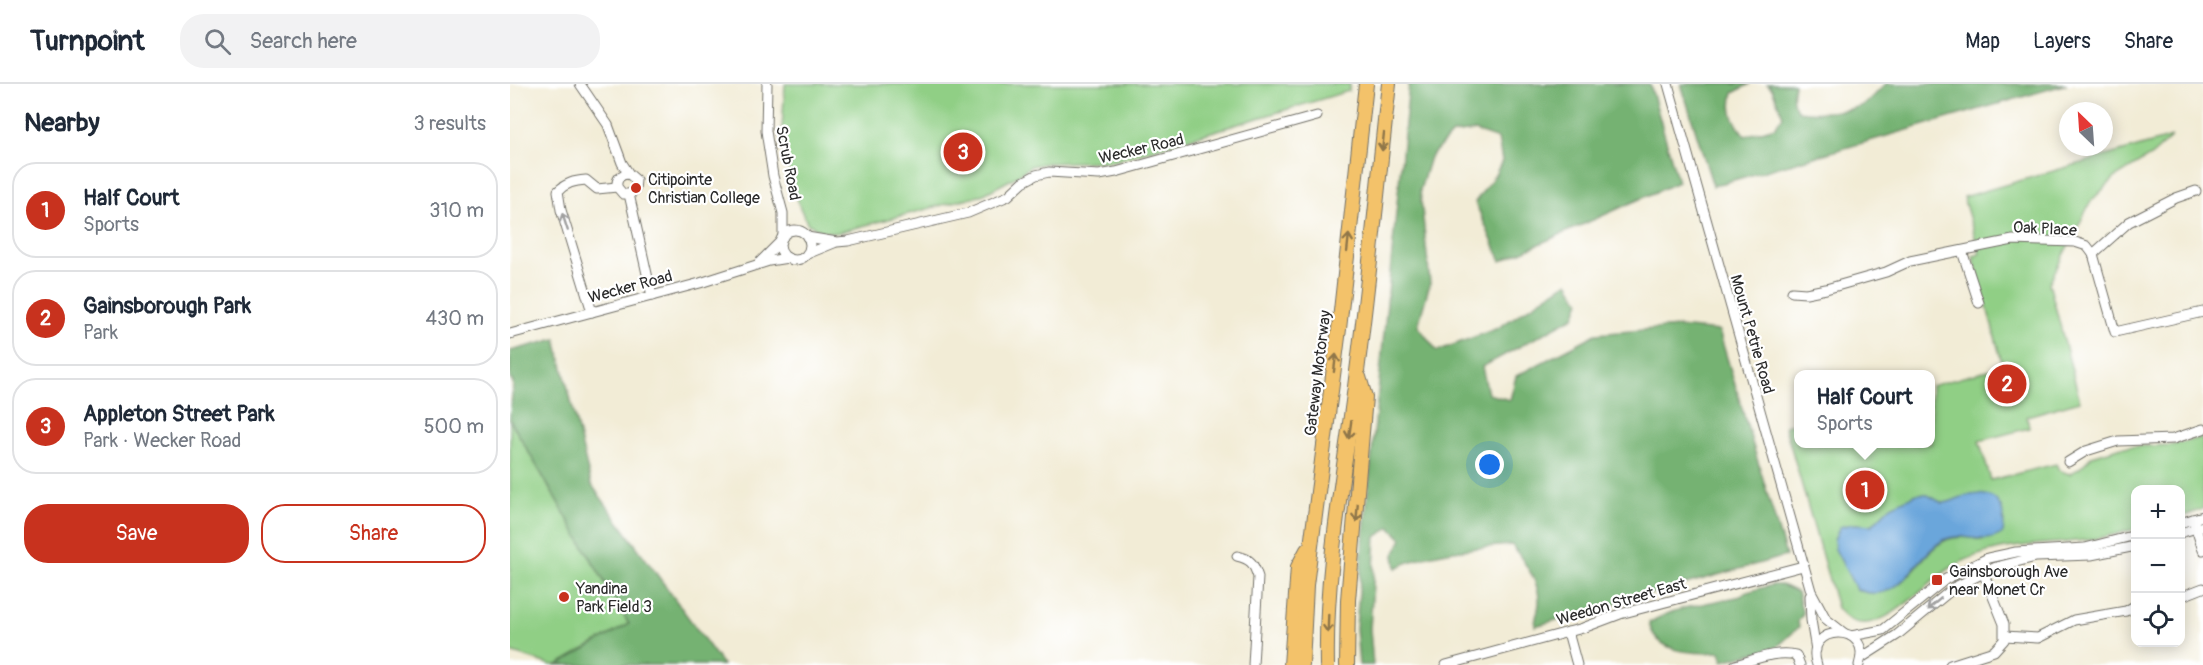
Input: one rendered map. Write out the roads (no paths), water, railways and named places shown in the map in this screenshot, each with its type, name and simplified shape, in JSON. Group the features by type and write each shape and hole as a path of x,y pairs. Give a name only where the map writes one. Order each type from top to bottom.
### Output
{"highway":[{"name":"Gateway Motorway","path":"1302,665 1303,616 1310,546 1339,329 1366,84"},
{"path":"1327,665 1331,567 1357,372 1389,84"},
{"path":"1347,665 1348,600 1365,397 1357,372"},
{"path":"1290,665 1298,567 1310,546"}],"street":[{"path":"580,84 608,125 622,163 637,183 635,190 629,194 623,194 617,187"},
{"name":"Scrub Road","path":"767,84 766,131 773,176 783,213 782,239"},
{"name":"Mount Petrie Road","path":"1668,84 1810,591 1817,665"},
{"name":"Wecker Road","path":"510,334 757,265 788,258 798,260 837,242 968,213 1008,196 1023,182 1036,175 1049,172 1099,175 1116,172 1317,116"},
{"path":"617,187 619,177 629,174"},
{"path":"592,312 561,210 558,191 564,184 586,180 597,189 617,187"},
{"path":"2093,254 2129,222 2176,198 2196,191"},
{"path":"629,194 652,296"},
{"name":"Scrub Road","path":"783,213 803,234"},
{"name":"Wecker Road","path":"757,265 790,231 837,242"},
{"path":"803,234 810,245 807,254"},
{"path":"782,239 781,251 788,258"},
{"name":"Oak Place","path":"1792,292 1806,293 1826,289 1886,272 1910,261 2000,241 2038,240 2075,242 2087,246 2093,254 2115,332 2203,312"},
{"path":"1962,251 1979,303"},
{"path":"2068,462 2085,451 2118,441 2178,438 2203,429"},
{"path":"2185,531 2199,522 2203,550"},
{"path":"1816,650 1825,636 1834,633 1872,634 1882,630 1946,579 1997,555 2085,548 2131,536"},
{"path":"1860,663 1955,587 1983,572 2026,559 2091,555 2131,547"},
{"path":"1237,556 1247,558 1254,565 1258,577 1253,665"},
{"path":"1950,665 1994,651 2003,643 2005,636 2004,624 1996,601 1978,562"},
{"name":"Weedon Street East","path":"1446,665 1568,632 1620,614 1803,566"},
{"path":"2185,595 2203,588"},
{"name":"Mount Petrie Road","path":"1810,591 1826,619 1848,635"},
{"path":"2005,636 2038,638 2074,620 2131,612"},
{"path":"1568,632 1577,665"},
{"path":"1848,635 1859,645 1860,663"},
{"path":"1735,665 1788,653 1796,655 1800,665"}],"water":[{"path":"1917,494 1926,494 1942,503 1975,494 1991,497 2001,507 2003,533 1987,539 1958,537 1942,541 1931,549 1895,587 1884,592 1871,593 1856,589 1835,549 1834,540 1840,527 1853,524 1872,525 1891,506"}],"place":[{"name":"Appleton Street Park","path":"963,152"},
{"name":"Citipointe Christian College","path":"636,188"},
{"name":"Gainsborough Park","path":"2007,384"},
{"name":"Half Court","path":"1865,490"},
{"name":"Gainsborough Ave near Monet Cr","path":"1937,580"},
{"name":"Yandina Park Field 3","path":"564,597"}]}
